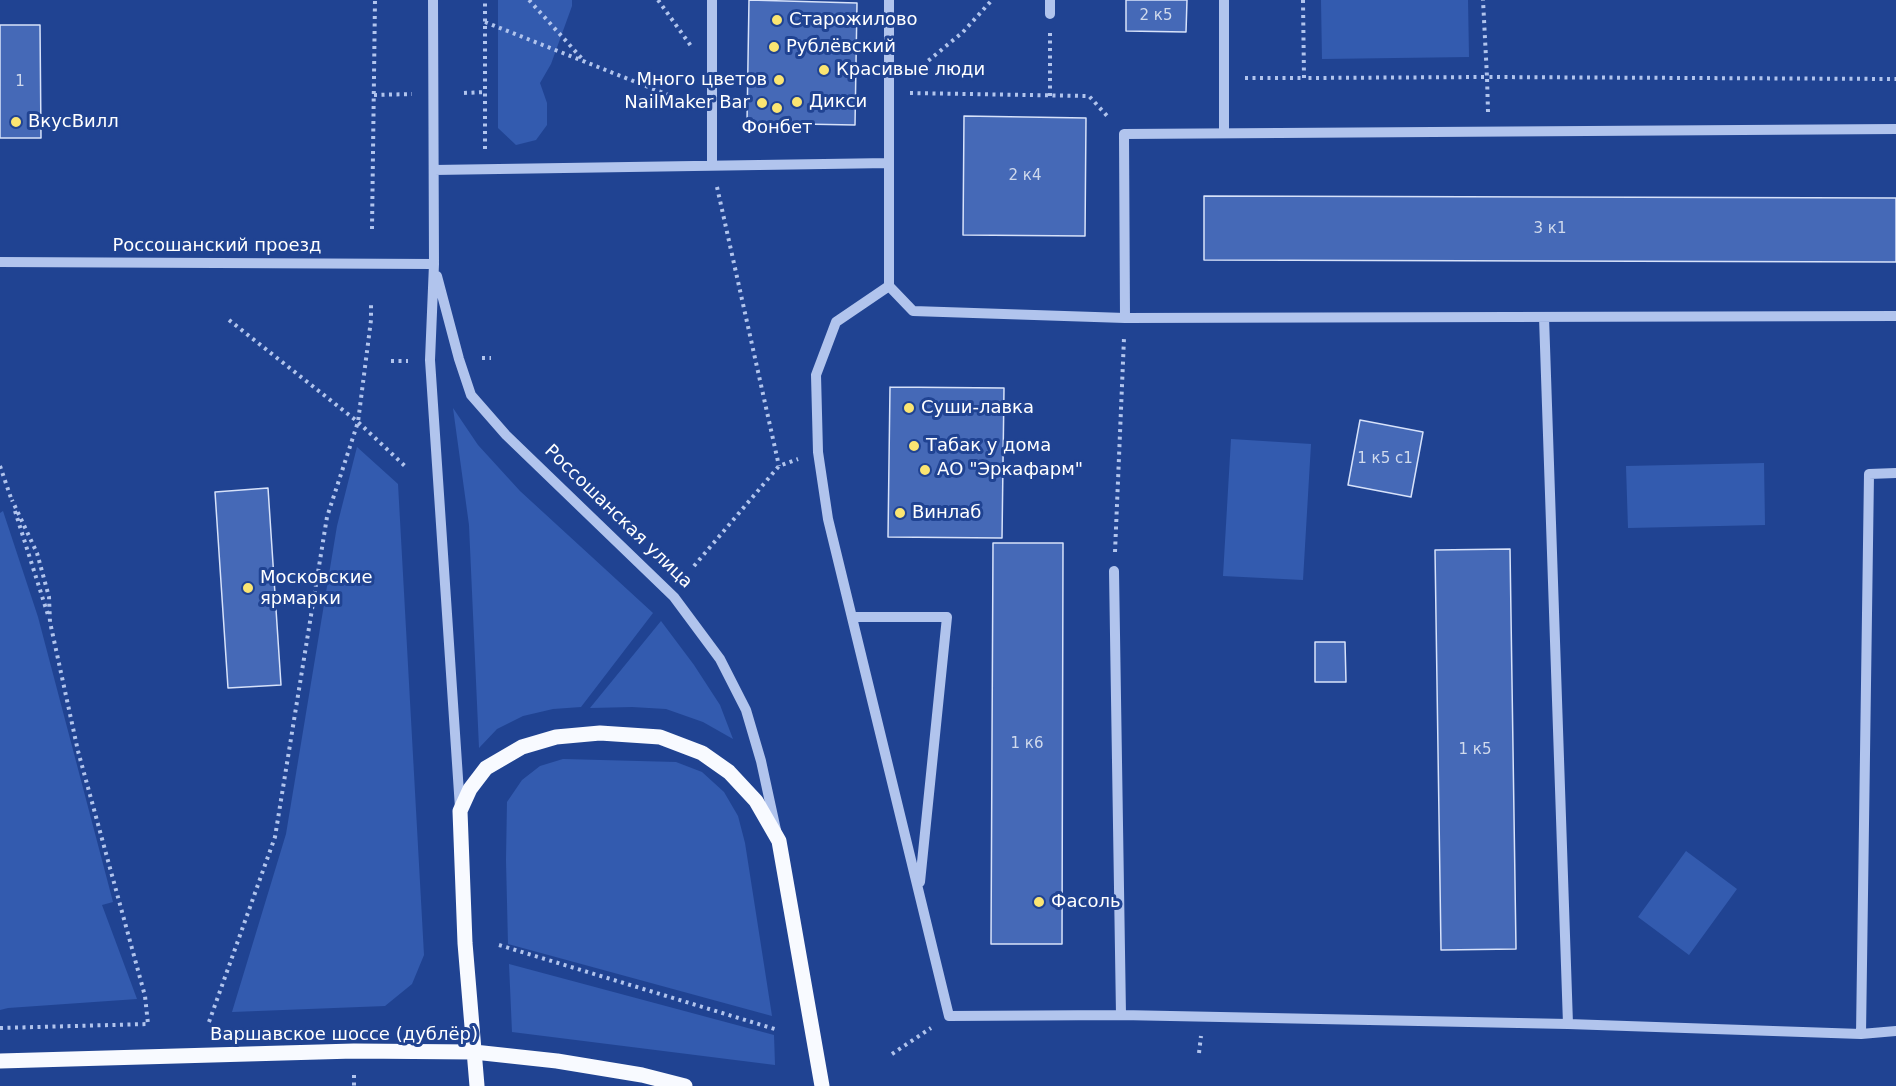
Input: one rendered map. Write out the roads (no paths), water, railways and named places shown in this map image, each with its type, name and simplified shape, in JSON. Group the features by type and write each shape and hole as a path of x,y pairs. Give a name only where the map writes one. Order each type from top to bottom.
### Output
{"main road":[{"path":"460,811 470,789 486,768 522,747 556,737 600,733 660,737 702,753 729,772 756,801 779,841"},
{"name":"Россошанская улица","path":"460,811 465,943 477,1086"},
{"name":"Россошанская улица","path":"779,841 822,1086"},
{"name":"Варшавское шоссе (дублёр)","path":"0,1061 354,1051 474,1052 557,1061 642,1075 685,1086"}],"street":[{"name":"Россошанская улица","path":"433,0 434,264 430,360 460,811"},
{"path":"712,0 712,165"},
{"path":"889,0 889,285 913,311 1125,318 1896,316"},
{"path":"1050,0 1050,14"},
{"path":"1224,0 1224,133"},
{"path":"1125,318 1124,134 1896,129"},
{"path":"434,170 890,163"},
{"name":"Россошанский проезд","path":"0,262 434,264"},
{"name":"Россошанская улица","path":"434,264 471,395 506,435 674,597 720,659 746,710 761,761 779,841"},
{"path":"889,285 836,322 816,375 818,452 828,519 949,1016 1121,1015 1568,1024 1861,1034 1896,1031"},
{"path":"1544,316 1568,1024"},
{"path":"1861,1034 1869,474 1896,473"},
{"path":"1114,571 1121,1015"},
{"path":"852,617 947,617 919,891"}],"place":[{"name":"Старожилово","path":"777,20"},
{"name":"Рублёвский","path":"774,47"},
{"name":"Красивые люди","path":"824,70"},
{"name":"Много цветов","path":"779,80"},
{"name":"Дикси","path":"797,102"},
{"name":"NailMaker Bar","path":"762,103"},
{"name":"Фонбет","path":"777,108"},
{"name":"ВкусВилл","path":"16,122"},
{"name":"Суши-лавка","path":"909,408"},
{"name":"Табак у дома","path":"914,446"},
{"name":"АО \"Эркафарм\"","path":"925,470"},
{"name":"Винлаб","path":"900,513"},
{"name":"Московские ярмарки","path":"248,588"},
{"name":"Фасоль","path":"1039,902"}]}
